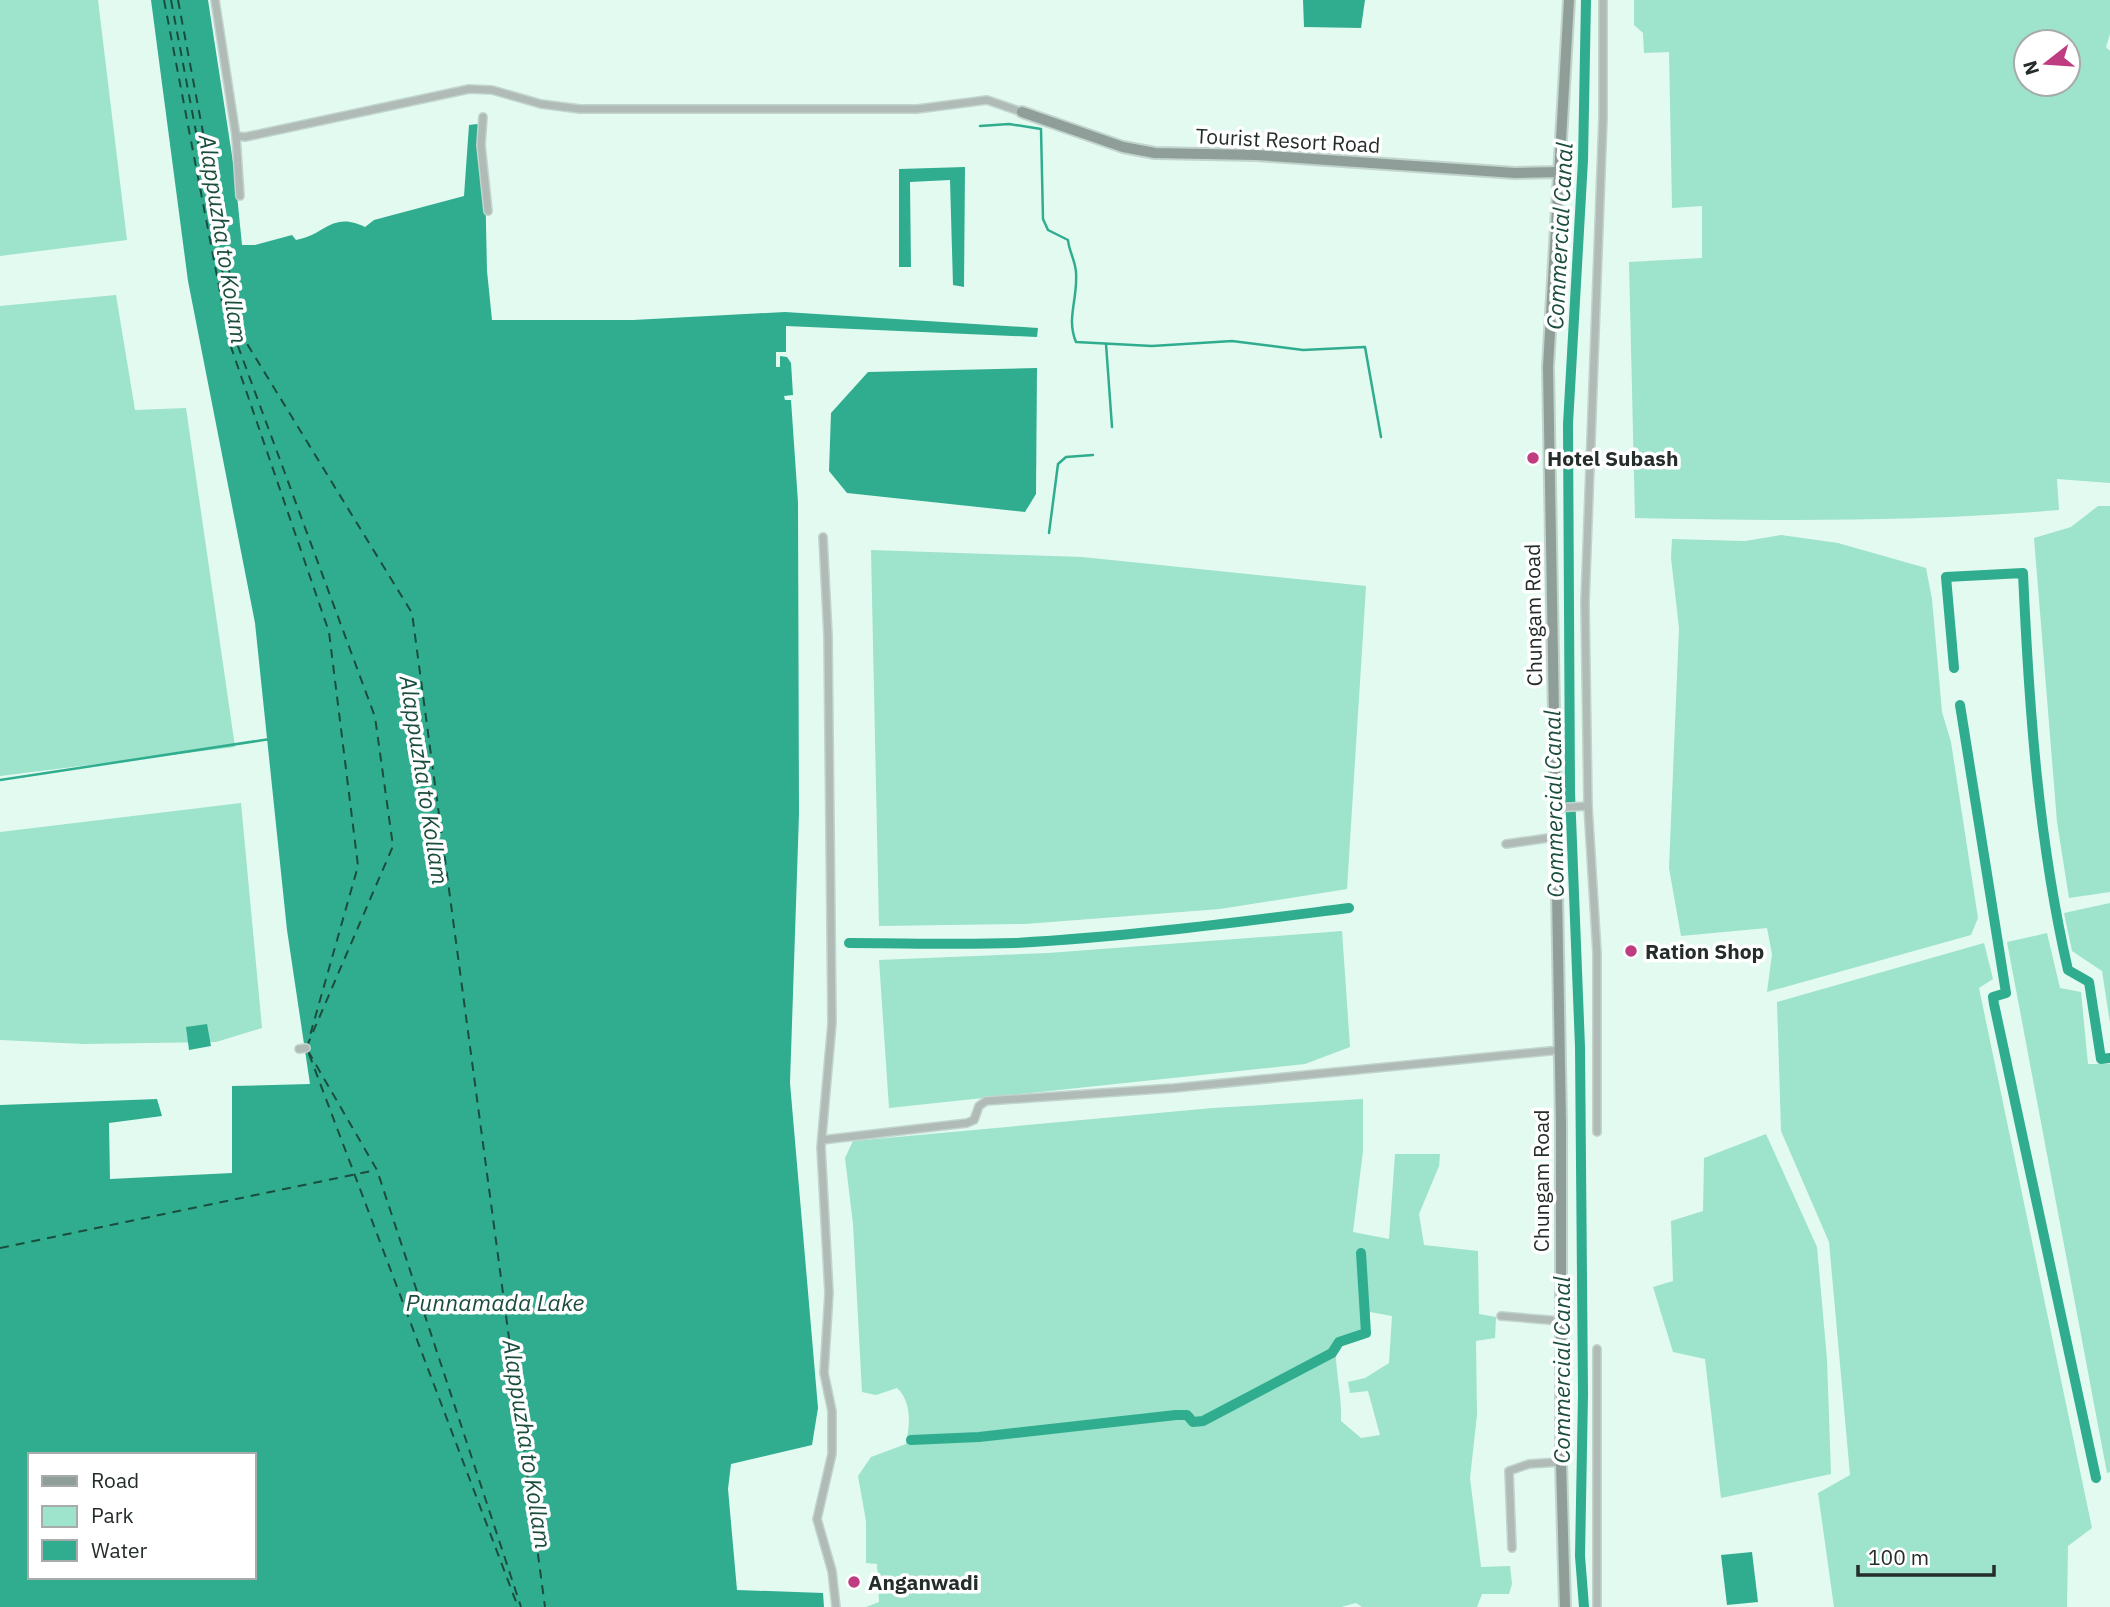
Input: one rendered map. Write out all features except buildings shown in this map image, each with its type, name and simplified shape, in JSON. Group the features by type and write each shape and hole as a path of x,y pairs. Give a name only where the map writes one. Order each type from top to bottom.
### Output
{"main road":[{"name":"Chungam Road","path":"1565,1607 1561,1462 1560,1050 1555,837 1559,808 1548,367 1569,0"},
{"name":"Tourist Resort Road","path":"1021,113 1123,147 1155,153 1256,155 1515,173 1559,172"}],"street":[{"path":"215,0 236,136 240,196"},
{"path":"1597,1132 1597,953 1586,806 1585,602 1603,118 1603,0"},
{"path":"236,136 245,137 478,89 541,104 580,109 917,109 987,100 1021,113"},
{"path":"483,117 481,145 488,211"},
{"path":"823,537 828,636 832,1023 822,1140 829,1293 824,1373 832,1411 832,1454 817,1519 831,1571 836,1607"},
{"path":"1559,808 1586,806"},
{"path":"1506,844 1555,837"},
{"path":"822,1140 967,1123 974,1120 979,1106 986,1101 1174,1088 1560,1050"},
{"path":"1501,1316 1561,1321"},
{"path":"1597,1349 1597,1607"},
{"path":"1512,1548 1509,1471 1528,1464 1561,1462"}],"green space":[{"path":"0,0 98,0 127,240 0,256"},
{"path":"1634,0 2110,0 2110,34 2106,47 2110,51 2110,483 2057,479 2059,510 2006,514 1847,520 1635,518 1629,262 1702,258 1702,206 1672,208 1669,52 1644,53 1643,33 1634,25"},
{"path":"116,295 135,410 186,408 235,747 0,776 0,306"},
{"path":"2098,506 2110,506 2110,892 2069,898 2057,822 2034,538 2071,527"},
{"path":"1781,535 1838,543 1926,568 1932,599 1942,712 1951,742 1978,918 1971,935 1767,992 1772,954 1767,928 1681,936 1669,868 1679,628 1671,558 1672,539 1745,541"},
{"path":"871,550 1082,557 1366,586 1347,889 1220,909 1025,924 879,926"},
{"path":"241,803 262,1028 216,1042 84,1044 0,1040 0,832"},
{"path":"2110,903 2110,1023 2102,971 2072,951 2064,913"},
{"path":"1342,931 1350,1047 1305,1064 889,1108 879,960 1048,953"},
{"path":"2047,933 2060,988 2081,992 2088,1064 2110,1064 2110,1472 2107,1473 2007,942"},
{"path":"1984,943 1993,979 1979,988 2092,1528 2068,1546 2067,1607 1834,1607 1818,1493 1850,1475 1829,1242 1781,1131 1777,1002"},
{"path":"1363,1099 1363,1151 1353,1232 1389,1239 1395,1154 1440,1154 1439,1166 1419,1214 1424,1245 1478,1251 1479,1314 1496,1317 1495,1338 1476,1341 1477,1415 1470,1478 1481,1567 1510,1566 1512,1584 1509,1594 1482,1594 1477,1607 1362,1607 1356,1603 1341,1607 866,1607 879,1602 877,1564 866,1563 866,1521 858,1476 871,1457 906,1444 909,1422 905,1400 897,1388 876,1395 862,1392 853,1224 845,1158 853,1141 1213,1108","holes":["1370,1312 1392,1316 1389,1363 1365,1378 1348,1382 1350,1393 1368,1391 1380,1435 1361,1438 1341,1421 1336,1339 1370,1332"]},
{"path":"1766,1134 1817,1247 1827,1359 1831,1474 1721,1498 1705,1359 1673,1352 1653,1287 1673,1281 1671,1221 1703,1211 1704,1158"}],"water":[{"name":"Punnamada Lake","path":"151,0 208,0 235,175 242,245 255,245 292,235 296,240 336,223 354,223 365,227 374,220 464,196 469,125 477,124 484,130 487,271 492,320 633,320 785,312 1038,328 1037,337 786,326 786,352 776,352 776,367 780,367 780,356 787,357 791,363 793,395 784,396 785,400 791,400 798,502 799,814 790,1083 818,1408 812,1445 731,1464 728,1489 737,1590 823,1593 824,1607 0,1607 0,1105 157,1099 162,1116 109,1123 110,1179 232,1173 232,1086 310,1084 287,930 255,623 188,281"},
{"path":"1303,0 1365,0 1361,28 1304,27"},
{"path":"965,167 964,287 953,285 950,180 910,182 911,267 899,267 899,169"},
{"path":"1037,368 1036,494 1025,512 847,493 829,471 831,413 868,372"},
{"path":"207,1024 211,1046 189,1050 186,1027"},
{"path":"1752,1552 1758,1602 1727,1605 1721,1555"}],"waterway":[{"name":"Commercial Canal","path":"1584,1607 1580,1556 1583,1394 1580,1047 1570,792 1568,424 1583,160 1586,0"},
{"path":"980,126 1009,124 1041,129 1043,219 1048,230 1068,240 1076,272 1072,317 1076,342 1152,346 1232,341 1303,350 1365,347 1381,437"},
{"path":"1106,344 1112,427"},
{"path":"1049,533 1058,464 1066,457 1093,455"},
{"path":"1954,668 1946,577 2023,573 2036,773 2049,872 2068,970 2089,982 2101,1059 2110,1058"},
{"path":"1960,705 2006,993 1993,997 1994,1004 2096,1478"},
{"path":"0,780 270,739"},
{"path":"849,943 1014,943 1098,937 1349,908"},
{"path":"911,1440 979,1437 1176,1415 1187,1415 1193,1422 1203,1421 1332,1353 1339,1342 1366,1333 1361,1253"}],"ferry route":[{"path":"164,0 230,344 329,632 358,866 309,1039"},
{"path":"171,0 235,338 375,717 393,846 307,1046"},
{"path":"178,0 241,334 412,613 545,1607"},
{"path":"308,1051 377,1170 521,1607"},
{"path":"309,1054 518,1607"},
{"path":"0,1248 376,1170"}],"place":[{"name":"Hotel Subash","path":"1533,458"},
{"name":"Ration Shop","path":"1631,951"},
{"name":"Anganwadi","path":"854,1582"}],"water label":[{"name":"Alappuzha to Kollam","path":"224,239"},
{"name":"Alappuzha to Kollam","path":"425,780"},
{"name":"Alappuzha to Kollam","path":"528,1444"}]}
